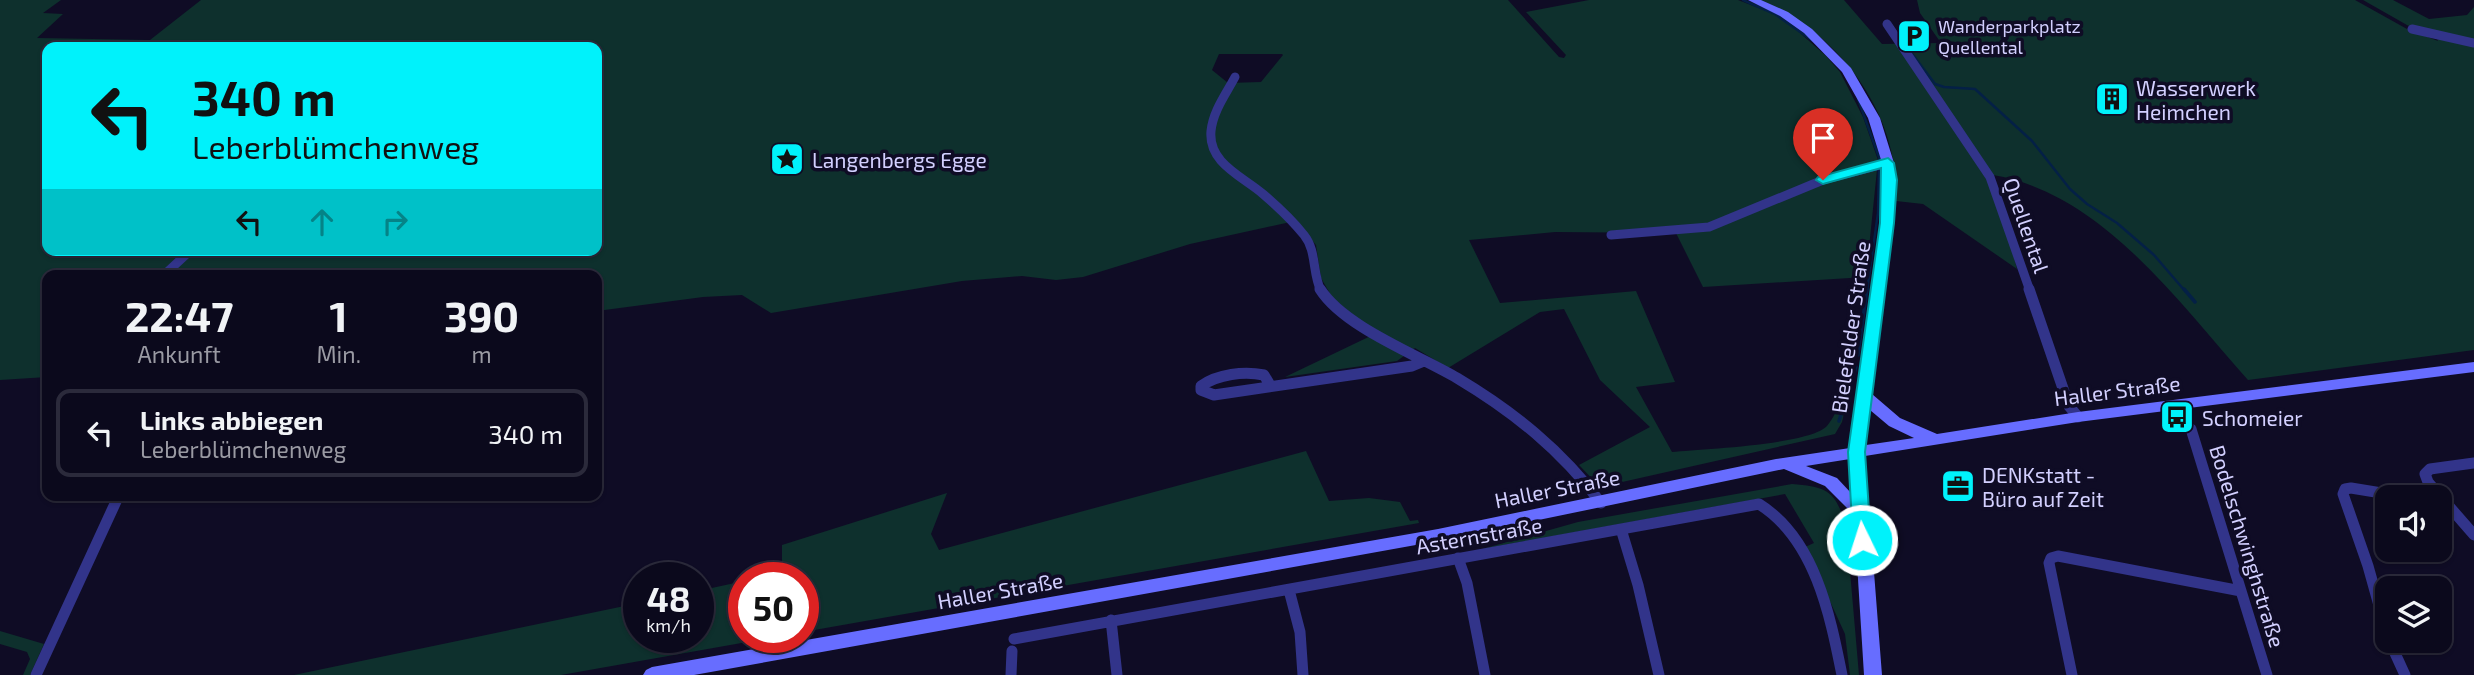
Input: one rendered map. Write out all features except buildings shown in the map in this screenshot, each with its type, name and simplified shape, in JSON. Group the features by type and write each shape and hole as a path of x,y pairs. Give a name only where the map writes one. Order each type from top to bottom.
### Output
{"main road":[{"name":"Bielefelder Straße","path":"1753,0 1784,14 1808,30 1847,70 1874,118 1888,163 1890,180 1887,223 1857,452 1873,675"},
{"name":"Haller Straße","path":"652,675 1411,540 1601,503 1776,464 2078,417 2474,367"},
{"path":"1865,396 1880,413 1896,424 1919,435 1939,438"},
{"path":"1776,464 1792,466 1822,476 1845,494 1860,512"}],"street":[{"name":"Quellental","path":"1887,24 1990,177 2013,237 2069,406 2078,417"},
{"path":"2412,29 2430,36 2474,43"},
{"path":"1235,77 1211,129 1213,150 1262,193 1308,240 1318,285 1330,302 1357,323 1482,393 1565,458 1601,503"},
{"path":"1611,235 1709,227 1823,180 1888,163"},
{"path":"169,270 184,256"},
{"path":"1270,385 1265,375 1254,373 1209,381 1204,383 1201,390 1208,395 1214,395 1412,366 1424,361"},
{"name":"Bodelschwinghstraße","path":"2191,429 2267,675"},
{"path":"2431,485 2424,474 2430,469 2474,463"},
{"path":"2375,492 2351,488 2345,489 2343,494 2375,591"},
{"path":"36,675 116,501"},
{"name":"Asternstraße","path":"1011,675 1013,645 1111,620 1759,504 1774,512 1799,547 1835,633 1842,675"},
{"path":"2452,513 2474,536"},
{"path":"1621,529 1641,596 1659,675"},
{"path":"2072,675 2049,563 2051,558 2058,556 2241,591"},
{"path":"1458,558 1467,583 1485,675"},
{"path":"1289,590 1300,632 1303,675"},
{"path":"1111,620 1117,675"},
{"path":"2395,653 2405,675"}],"green space":[{"path":"0,0 61,0 43,13 63,14 37,38 150,40 201,0 1508,0 1559,57 1564,58 1566,55 1526,12 1589,0 1738,0 1774,14 1791,25 1840,72 1863,117 1878,160 1866,277 1703,287 1676,233 1555,232 1469,240 1500,303 1636,291 1675,382 1636,387 1672,452 1778,442 1816,432 1832,420 1852,366 1855,366 1842,422 1835,434 1600,487 1579,465 1650,427 1600,380 1564,309 1540,312 1448,368 1415,348 1397,361 1285,377 1379,332 1360,321 1332,297 1321,278 1316,245 1295,221 1190,244 1083,277 1056,280 1022,276 962,281 771,313 742,295 703,297 602,310 602,270 172,270 188,256 602,256 602,42 42,42 42,256 181,256 166,270 42,270 42,377 0,380","holes":["1219,54 1283,55 1261,82 1228,83 1212,70"]},
{"path":"1761,0 1844,0 1882,44 1941,43 1920,13 1917,0 2355,0 2407,29 2438,41 2437,39 2474,44 2474,350 2248,380 2166,286 2136,255 2103,227 2069,204 2032,186 1993,175 2017,269 1923,204 1896,201 1895,168 1888,137 1876,108 1859,80 1839,55 1816,33"},
{"path":"2363,0 2393,0 2429,19 2467,15 2474,7 2474,40 2414,29"},
{"path":"1306,451 1329,501 1369,498 1400,502 1410,521 1418,520 1419,523 819,629 819,562 782,562 782,545 947,493 931,534 939,550"},
{"path":"1792,484 1822,489 1828,493 1838,505 1846,525 1859,675 1850,675 1845,634 1805,547 1814,543 1785,494 1482,549 1578,522"},
{"path":"728,584 728,645 714,648 714,588"},
{"path":"623,606 623,653 685,653 561,675 294,675"},
{"path":"0,631 44,644 30,675 23,675 30,659 27,652 0,644"}],"waterway":[{"path":"1743,0 1775,14 1813,41"},
{"path":"1910,51 1935,84 1975,89 2032,141 2070,189 2087,204 2117,223 2154,255 2185,291"},
{"path":"1858,99 1880,160"},
{"path":"1867,291 1878,213 1879,167"},
{"path":"1858,355 1867,289"},
{"path":"2184,289 2195,302"},
{"path":"1839,421 1856,367"}],"place":[{"name":"Wanderparkplatz Quellental","path":"1914,36"},
{"name":"Wasserwerk Heimchen","path":"2112,99"},
{"name":"Langenbergs Egge","path":"787,159"},
{"name":"Schomeier","path":"2177,417"},
{"name":"DENKstatt - Büro auf Zeit","path":"1958,486"}],"route":[{"path":"1823,180 1888,163 1890,180 1887,223 1857,452 1862,540"}]}
